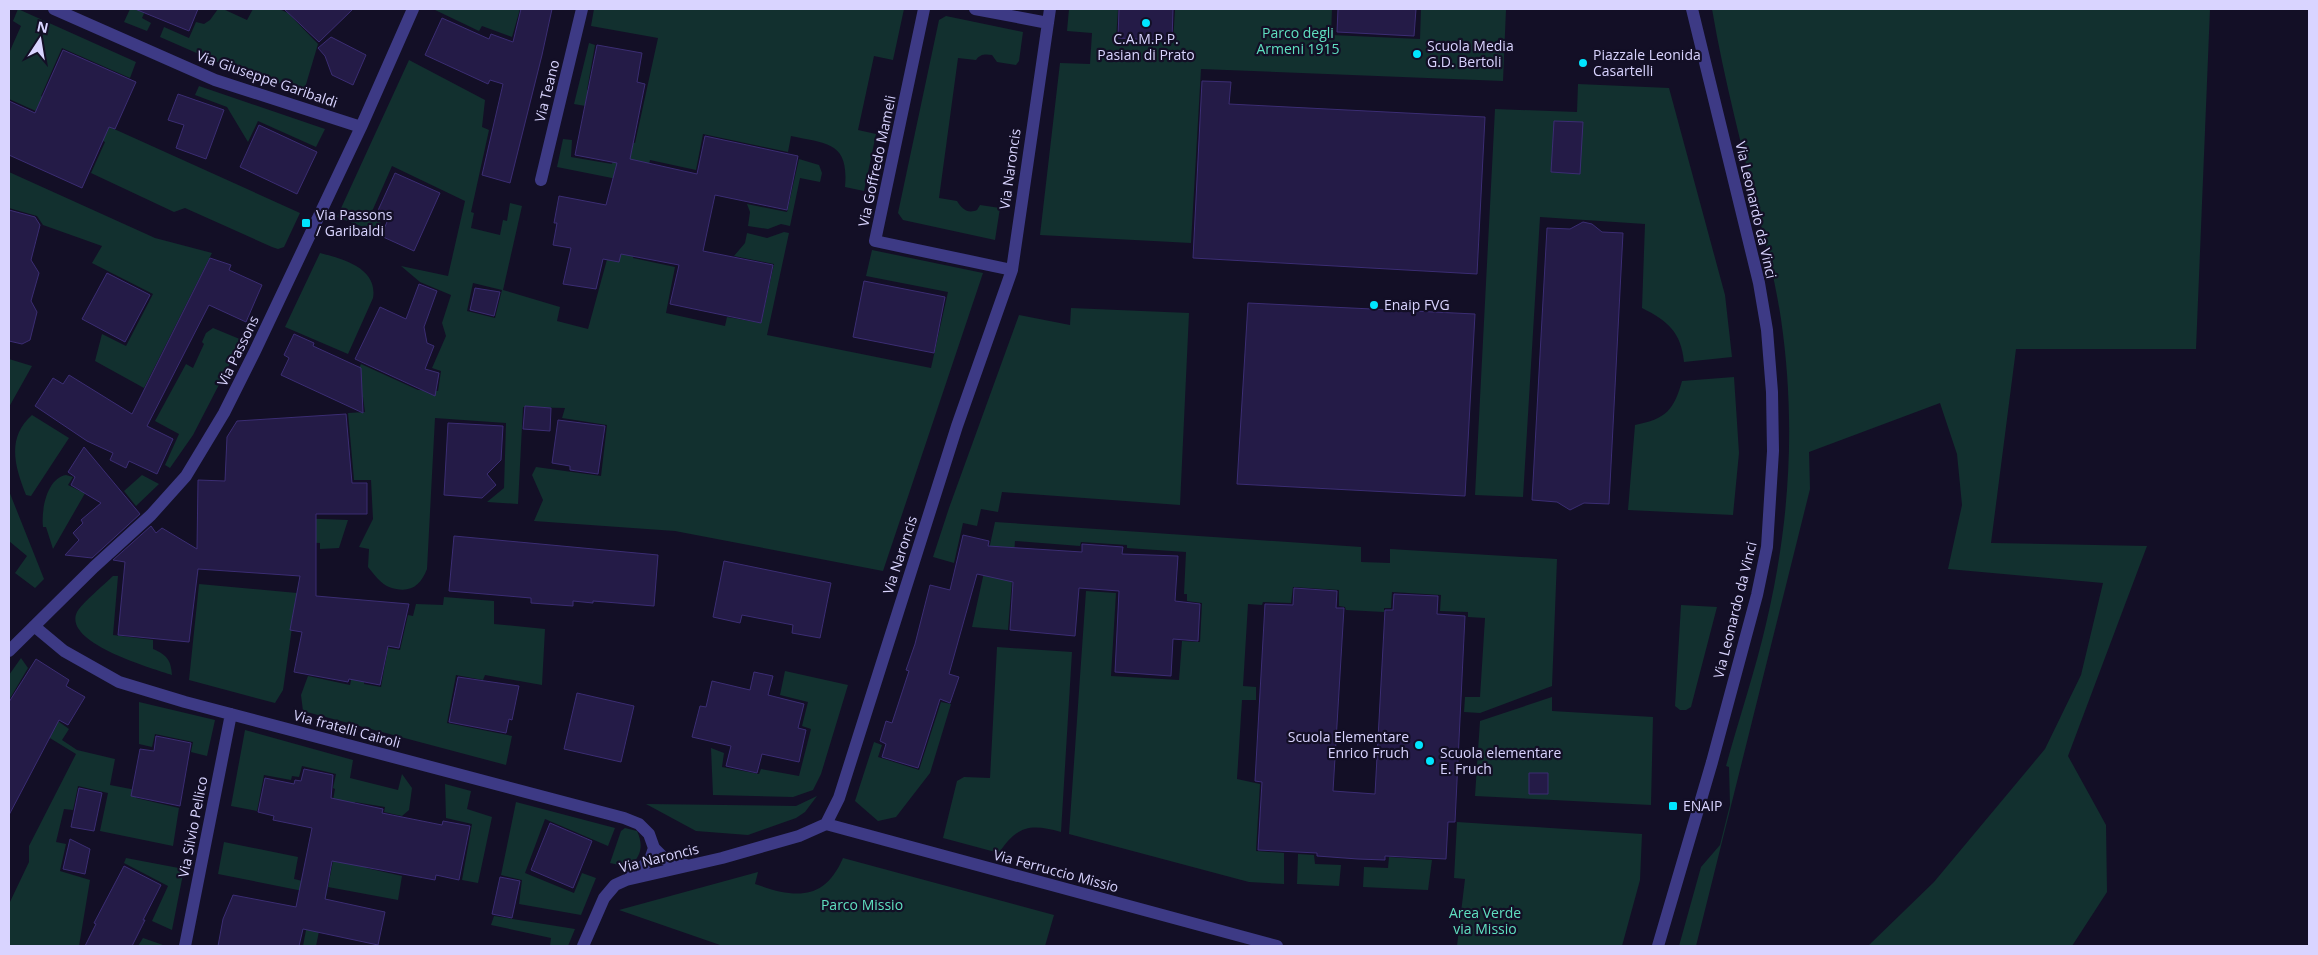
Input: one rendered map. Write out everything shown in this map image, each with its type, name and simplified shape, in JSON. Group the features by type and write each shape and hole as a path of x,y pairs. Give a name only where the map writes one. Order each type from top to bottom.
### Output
{"street":[{"name":"Via Giuseppe Garibaldi","path":"54,9 215,80 361,127"},
{"name":"Via Teano","path":"541,180 582,9"},
{"name":"Via Goffredo Mameli","path":"924,9 875,241 1012,270"},
{"path":"975,9 1048,22"},
{"name":"Via Naroncis","path":"583,946 604,898 615,885 626,880 799,836 826,824 839,798 957,426 1012,270 1050,9"},
{"name":"Via Leonardo da Vinci","path":"1658,946 1712,762 1756,595 1767,546 1772,479 1772,392 1767,330 1750,242 1692,9"},
{"name":"Via Passons","path":"9,651 94,567 151,515 186,476 224,413 361,127 408,11"},
{"name":"Via fratelli Cairoli","path":"34,626 64,651 119,682 231,714 624,818 639,824 649,834 654,848 666,860 687,866"},
{"name":"Via Silvio Pellico","path":"185,946 231,714"},
{"name":"Via Ferruccio Missio","path":"826,824 1277,946"},
{"path":"626,880 650,860 654,848"}],"green space":[{"path":"18,9 136,62 130,78 62,48 41,96 300,213 284,247 278,249 272,247 185,208 174,212 91,173 105,142 9,99 9,53 21,26 13,21"},
{"path":"130,9 146,9 142,18 151,23 147,31 124,22"},
{"path":"218,9 223,9 247,20 253,9 279,9 288,13 318,44 304,91 224,65 160,37 164,27 189,38 196,22 204,24 210,20"},
{"path":"433,9 520,9 512,37 482,26 479,31"},
{"path":"594,9 904,9 893,60 874,56 858,130 876,134 864,191 845,187 843,161 839,153 833,148 816,141 791,136 788,152 703,134 696,170 650,160 642,196 627,181 557,167 563,139 572,140 571,157 612,164 619,130 622,140 635,143 658,38 591,26"},
{"name":"Parco degli Armeni 1915","path":"1069,9 1118,9 1116,40 1173,43 1175,9 1332,9 1331,35 1420,39 1421,9 1506,9 1503,81 1201,69 1191,243 1040,235 1060,63 1090,64 1092,33 1067,31"},
{"path":"1712,9 2210,9 2196,349 2016,349 1991,543 2147,546 2068,756 2106,825 2107,892 2072,946 1868,946 1934,882 2045,749 2081,675 2103,583 1948,569 1962,505 1957,454 1940,403 1809,452 1810,489 1696,946 1679,946 1701,867 1720,845 1730,805 1729,767 1726,766 1766,624 1781,548 1788,472 1788,396 1781,319 1769,257 1728,89"},
{"path":"946,16 1023,32 1019,61 1016,65 997,62 992,55 981,56 976,60 958,58 939,198 957,201 968,211 977,210 980,205 1000,208 995,240 903,220 898,213 939,20"},
{"path":"589,43 595,45 587,90 630,98 626,113 574,104"},
{"path":"409,60 485,100 482,127 489,130 471,212 474,213 471,228 500,235 503,220 507,221 510,203 522,206 503,290 560,307 557,321 588,329 617,223 638,227 633,258 675,267 666,313 725,326 727,317 761,323 774,264 734,256 745,243 747,233 767,238 784,232 789,233 767,335 931,368 948,292 866,276 872,250 983,273 883,571 675,531 534,521 543,500 532,475 536,467 601,476 607,425 562,418 565,408 523,407 518,504 487,502 504,488 506,423 435,418 427,569 421,580 413,587 402,590 386,586 368,567 369,549 359,547 373,519 371,480 354,480 348,413 365,412 363,397 345,398 361,364 418,390 438,391 441,371 432,368 446,336 442,323 451,295 420,282 401,266 448,276 465,201 392,166 370,216 381,223 377,232 337,217","holes":["473,283 502,290 495,318 467,311"]},
{"path":"1578,84 1669,88 1725,295 1732,357 1684,362 1680,343 1672,329 1659,318 1642,308 1645,224 1540,217 1523,497 1475,495 1495,109 1577,112"},
{"path":"199,86 325,129 316,147 258,121 248,142 227,107 195,95"},
{"path":"799,159 819,165 822,173 820,182 800,178 790,226 781,224 768,229 748,226 750,212 747,204 787,212"},
{"path":"9,172 155,238 212,253 144,388 95,361 102,334 126,346 153,294 92,263 102,246 43,225 37,216 9,208"},
{"path":"320,253 339,258 357,266 370,279 373,288 373,298 348,354 285,327"},
{"path":"1071,308 1189,313 1180,505 1002,492 998,512 981,509 977,526 963,523 954,563 933,557 1019,315 1070,325"},
{"path":"213,328 242,340 193,435 170,468 165,465 179,434 155,421 186,364 193,368 204,344 202,342 206,333"},
{"path":"9,359 32,366 9,407"},
{"path":"1734,377 1739,453 1733,515 1628,510 1635,425 1654,420 1667,412 1676,399 1682,381"},
{"path":"32,415 69,438 31,496 26,495 16,463 15,453 19,433"},
{"path":"66,475 73,477 68,485 80,491 84,485 88,488 53,549 46,527 43,527 44,504 54,482 59,477"},
{"path":"142,475 159,484 136,506 124,491"},
{"path":"9,491 44,579 35,588 15,573 27,556 9,541"},
{"path":"239,516 348,520 339,548 320,549 320,543 294,542"},
{"path":"995,522 1361,547 1361,562 1390,563 1390,549 1557,559 1552,686 1480,713 1464,712 1465,697 1480,697 1485,618 1468,617 1468,612 1440,611 1441,595 1392,592 1391,608 1384,608 1384,612 1346,610 1345,607 1339,606 1339,590 1293,587 1291,603 1263,602 1262,605 1248,604 1243,686 1256,687 1256,700 1242,700 1237,779 1260,784 1256,851 1284,853 1284,884 1249,882 1069,834 1086,591 1116,593 1111,676 1179,680 1182,641 1200,642 1202,603 1187,601 1187,594 1184,594 1186,552 1127,548 1127,545 1081,542 1080,546 1015,541 1008,630 972,627"},
{"path":"113,576 118,576 113,635 153,640 153,649 162,653 167,659 171,665 172,675 129,660 95,644 83,634 76,623 77,612 80,608"},
{"path":"199,584 297,593 283,690 275,703 189,680"},
{"path":"444,597 494,601 494,624 545,629 542,685 485,675 483,680 456,675 447,723 512,736 506,765 303,711 301,695 308,676 350,685 360,639 372,642 364,684 381,687 388,648 400,650 408,615 413,616 416,604 443,605"},
{"path":"1681,605 1717,607 1691,707 1686,710 1680,710 1675,706"},
{"path":"997,647 1072,652 1061,832 1041,828 1025,829 1012,837 999,853 943,838 957,781 964,777 990,778"},
{"path":"21,658 28,668 9,700 9,675"},
{"path":"785,671 848,685 821,774 813,790 793,797 713,795 711,748 724,753 722,767 759,774 761,769 799,776 811,729 802,726 808,702 780,695"},
{"path":"1552,697 1552,711 1653,717 1651,805 1475,796 1480,721"},
{"path":"9,701 51,726 55,719 69,729 62,740 77,750 115,759 110,785 136,790 136,798 179,808 173,846 100,831 108,793 78,786 73,810 64,809 56,842 66,844 60,871 90,880 79,946 9,946 9,904 29,862 29,846 76,754 9,713"},
{"path":"139,702 215,720 207,756 191,752 193,742 155,734 152,747 139,744"},
{"path":"941,702 951,704 930,773 896,817 878,821 855,801 874,742 882,745 878,757 919,770"},
{"path":"245,730 353,760 350,778 398,790 402,774 412,788 409,810 402,816 384,812 385,807 355,802 344,859 366,864 366,868 402,876 398,900 328,887 337,841 326,838 336,774 302,766 299,777 292,776 291,780 264,775 257,811 231,806"},
{"path":"445,784 471,791 467,809 492,817 478,883 462,880 472,824 446,818"},
{"path":"817,796 805,812 796,818 748,835 696,831 646,804 796,806"},
{"path":"516,802 615,828 608,846 545,819 525,873 574,893 582,873 596,878 581,915 519,904 522,880 501,875"},
{"name":"Area Verde via Missio","path":"1457,822 1642,834 1640,880 1622,946 1457,946 1465,879 1454,878"},
{"path":"625,828 637,831 641,845 639,853 631,865 624,866 610,863 621,831"},
{"path":"224,842 298,857 294,879 328,887 316,946 303,946 313,893 218,874"},
{"path":"1298,854 1314,855 1315,864 1341,865 1339,886 1297,884"},
{"path":"1389,857 1432,860 1428,890 1363,887 1364,867 1388,868"},
{"path":"126,858 184,869 172,930 152,921 168,886 124,863"},
{"name":"Parco Missio","path":"843,858 1054,915 1045,946 723,946 619,910 758,872 755,884 783,892 806,893 827,883"},
{"path":"494,916 575,929 568,946 550,946 551,938 491,925"},
{"path":"143,938 163,945 138,946"}],"building":[{"path":"135,9 198,9 189,31"},
{"path":"284,9 353,9 319,42"},
{"path":"521,9 552,9 510,183 482,175 503,84 490,80 488,84 425,55 442,18 489,39 491,34 513,42"},
{"name":"C.A.M.P.P. Pasian di Prato","path":"1119,9 1173,9 1172,41 1118,38"},
{"path":"1338,9 1416,9 1414,36 1337,32"},
{"path":"331,37 366,55 353,85 332,75 325,56 318,48"},
{"path":"597,45 642,53 637,82 645,84 630,159 697,174 705,136 798,156 787,210 715,195 703,251 773,265 761,323 670,304 679,265 621,254 619,262 603,259 596,289 563,284 571,248 553,245 557,223 554,223 559,196 606,205 617,163 575,155"},
{"path":"63,50 136,82 115,129 109,127 82,188 9,155 9,101 35,113"},
{"path":"1202,81 1231,82 1229,104 1485,117 1477,274 1193,258"},
{"path":"178,94 224,110 206,159 176,148 184,125 168,120"},
{"path":"1554,121 1583,122 1580,174 1551,172"},
{"path":"259,125 317,152 297,194 240,167"},
{"path":"395,173 440,193 414,251 381,236 387,222 375,217"},
{"path":"9,210 35,217 40,225 31,260 39,273 31,301 37,312 30,340 22,344 9,341"},
{"path":"1583,222 1592,224 1602,232 1623,233 1609,504 1584,503 1570,510 1557,502 1532,500 1547,228 1570,229"},
{"path":"210,258 231,265 229,270 262,285 246,322 209,305 147,426 173,439 157,474 129,461 126,468 110,460 113,453 87,441 35,406 53,378 63,384 69,375 132,414"},
{"path":"107,273 150,295 125,342 82,319"},
{"path":"864,281 945,297 934,353 853,337"},
{"path":"419,284 437,291 424,327 427,343 434,346 425,369 439,373 435,396 355,359 380,307 406,319"},
{"path":"475,288 500,292 494,316 470,310"},
{"path":"1248,303 1475,314 1465,496 1237,484"},
{"path":"294,334 314,343 313,346 361,368 363,413 281,375 289,358 284,355"},
{"path":"525,406 551,408 550,431 523,429"},
{"path":"346,414 352,483 367,483 367,514 316,514 316,596 409,604 399,648 388,646 380,685 349,679 348,682 294,672 302,632 290,630 300,576 198,569 189,642 118,635 125,562 113,560 151,526 156,533 162,528 197,549 198,480 225,481 227,437 237,421"},
{"path":"558,420 605,426 598,474 570,470 570,466 552,463"},
{"path":"448,423 503,426 501,460 487,474 496,485 482,498 444,495"},
{"path":"84,447 140,514 92,558 65,555 79,540 73,533 83,523 81,520 101,503 71,485 75,477 68,472"},
{"path":"963,535 989,541 988,546 1082,552 1082,544 1123,547 1122,554 1178,556 1175,601 1200,604 1198,641 1173,639 1171,676 1115,672 1119,591 1079,588 1075,636 1010,630 1013,582 977,574 949,674 959,677 950,703 940,699 918,768 882,757 886,744 880,741 886,721 892,723 909,671 906,670 915,644 930,585 950,590"},
{"path":"454,536 658,555 654,606 593,601 593,603 573,601 573,606 531,603 531,598 449,591"},
{"path":"724,561 831,583 820,638 792,633 793,625 742,615 740,623 713,617"},
{"name":"Scuola Elementare Enrico Fruch","path":"1294,588 1337,591 1336,608 1344,608 1333,791 1375,794 1385,610 1393,610 1394,594 1438,596 1437,614 1465,616 1455,822 1448,822 1446,859 1385,856 1385,860 1358,859 1317,856 1317,853 1258,850 1262,782 1255,781 1265,604 1293,605"},
{"path":"36,659 69,680 66,686 85,697 68,725 59,720 9,815 9,702"},
{"path":"754,672 773,676 768,695 804,704 798,728 806,730 799,762 762,754 757,773 726,766 731,746 692,737 700,706 706,707 712,681 750,690"},
{"path":"458,677 519,686 512,720 509,719 506,733 449,722"},
{"path":"577,693 634,706 621,762 564,749"},
{"path":"156,736 191,743 180,806 131,796 140,749 154,751"},
{"path":"304,769 333,775 331,798 383,809 382,813 442,825 443,821 470,826 459,880 436,875 435,880 332,861 325,899 385,912 378,945 303,929 299,946 218,946 223,919 233,895 296,907 312,828 273,820 274,816 258,812 265,778 294,784 295,780 301,781"},
{"path":"1529,773 1548,773 1548,794 1529,794"},
{"path":"79,788 102,793 94,831 71,827"},
{"path":"550,823 592,841 573,888 531,870"},
{"path":"70,839 90,849 85,874 63,869"},
{"path":"124,866 161,885 143,920 145,920 132,946 85,946 96,924 94,923"},
{"path":"500,877 520,881 512,918 492,914"}],"place":[{"name":"C.A.M.P.P. Pasian di Prato","path":"1146,23"},
{"name":"Scuola Media G.D. Bertoli","path":"1417,54"},
{"name":"Piazzale Leonida Casartelli","path":"1583,63"},
{"name":"Via Passons / Garibaldi","path":"306,223"},
{"name":"Enaip FVG","path":"1374,305"},
{"name":"Scuola Elementare Enrico Fruch","path":"1419,745"},
{"name":"Scuola elementare E. Fruch","path":"1430,761"},
{"name":"ENAIP","path":"1673,806"}]}
